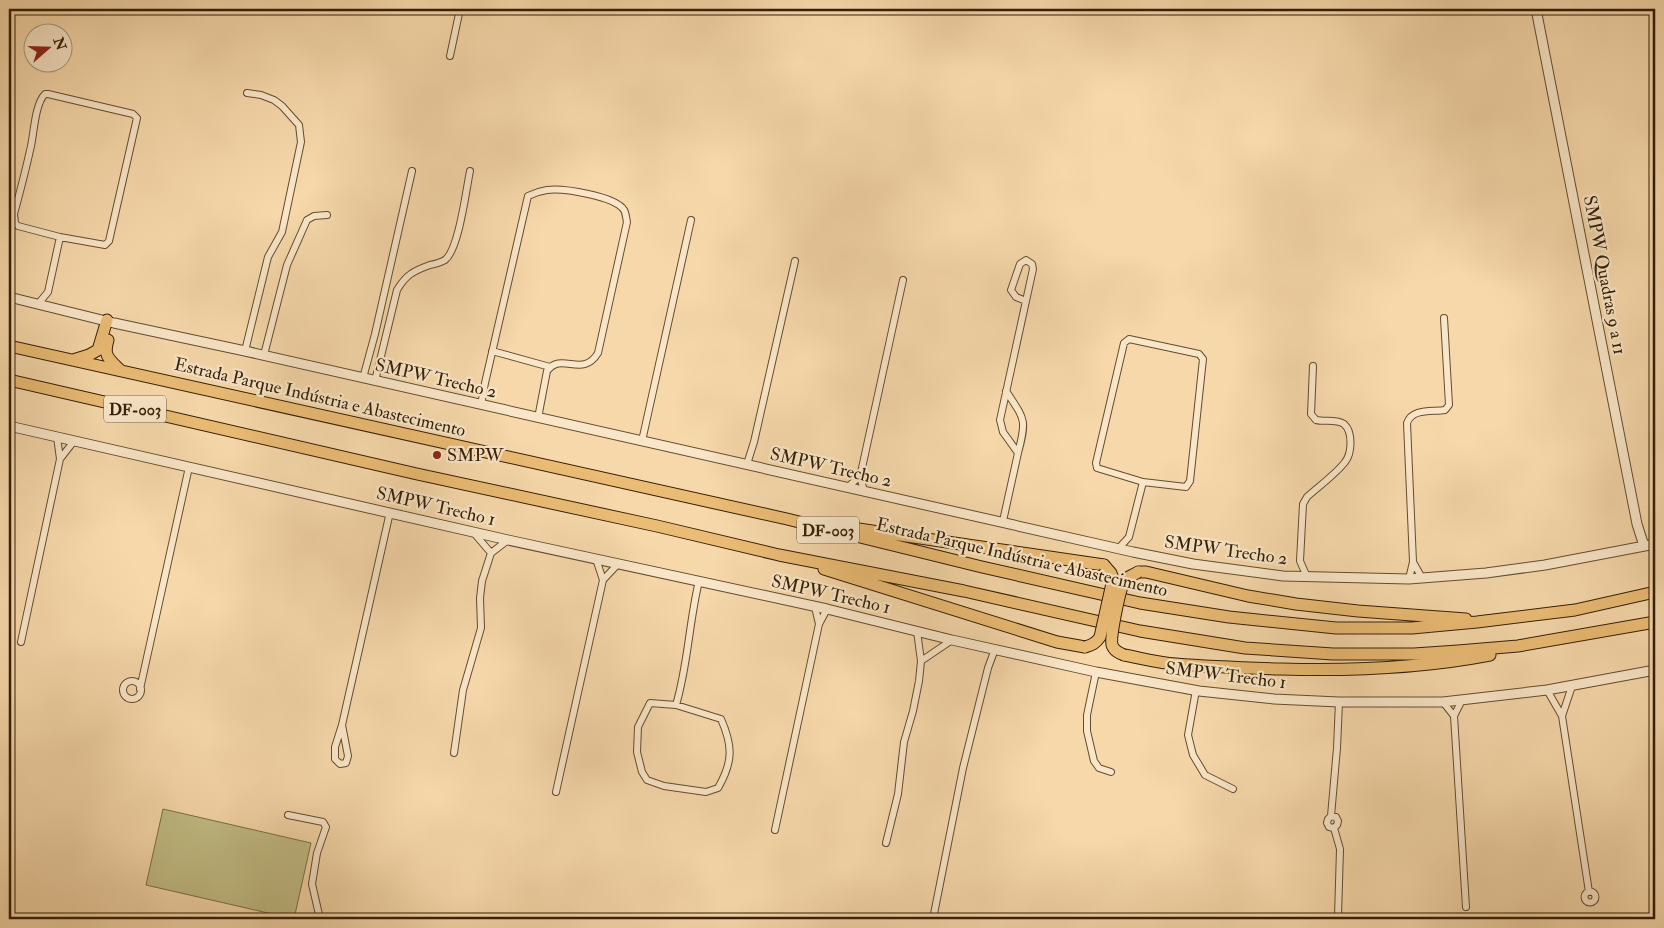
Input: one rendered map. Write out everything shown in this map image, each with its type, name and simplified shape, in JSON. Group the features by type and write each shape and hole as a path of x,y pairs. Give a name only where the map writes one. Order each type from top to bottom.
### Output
{"highway":[{"path":"72,360 98,350 110,321"},
{"path":"110,321 105,352 111,361 122,371"},
{"name":"Estrada Parque Indústria e Abastecimento","path":"9,346 787,519 982,568 1140,603 1229,617 1336,628 1412,628 1575,610 1655,592"},
{"name":"DF-003","path":"9,380 417,474 780,554 964,591 1140,631 1245,648 1333,654 1414,654 1518,646 1655,622"},
{"path":"780,554 1057,642 1085,648 1092,646 1100,637 1113,579 1104,564 787,519"},
{"path":"1477,622 1462,618 1374,613 1296,604 1230,592 1146,572 1138,572 1129,577 1122,585 1112,628 1111,642 1114,649 1124,655 1174,664 1232,668 1324,670 1467,660 1518,646"}],"street":[{"path":"450,56 460,9"},
{"name":"SMPW Quadras 9 a 11","path":"1536,9 1637,524 1644,546"},
{"path":"245,350 268,256 282,232 301,142 299,125 282,106 268,97 247,93"},
{"path":"46,94 133,114 136,115 137,120 109,241 102,245 60,238 18,226 14,220 38,109 42,97 46,94"},
{"path":"362,378 375,334 412,171"},
{"path":"375,381 397,290 405,278 414,272 441,262 450,254 458,230 470,171"},
{"path":"481,405 492,351 528,196 535,192 548,190 584,192 616,203 624,210 627,222 598,353 593,360 582,366 562,363 550,367 492,351"},
{"path":"264,355 287,265 307,220 314,216 327,215"},
{"path":"642,441 691,220"},
{"path":"51,307 48,292 60,238"},
{"path":"1018,453 1000,425 1033,269 1032,264 1026,260 1020,264 1012,290 1016,297 1026,301"},
{"path":"747,464 796,261"},
{"path":"864,491 860,476 903,280"},
{"path":"38,304 48,292"},
{"name":"SMPW Trecho 2","path":"9,297 1118,549 1193,564 1291,576 1409,579 1486,573 1545,565 1655,544"},
{"path":"1409,579 1413,562 1407,423 1411,415 1415,413 1445,410 1450,405 1444,318"},
{"path":"1129,339 1199,354 1204,362 1188,484 1183,487 1143,482 1099,470 1096,465 1124,343 1129,339"},
{"path":"1307,577 1300,561 1303,504 1307,497 1344,463 1349,452 1350,441 1349,432 1344,424 1316,420 1311,414 1313,366"},
{"path":"538,418 547,371 550,367"},
{"path":"1003,522 1023,433 1023,417 1006,391"},
{"name":"SMPW Trecho 1","path":"9,426 508,540 827,609 952,640 1096,672 1196,690 1274,699 1339,702 1443,702 1547,690 1653,671"},
{"path":"21,642 60,459 57,437"},
{"path":"60,459 74,440"},
{"path":"140,689 189,467"},
{"path":"848,487 860,476"},
{"path":"1118,549 1129,537 1143,482"},
{"path":"342,725 348,756 346,763 340,764 336,762 334,754 390,512"},
{"path":"473,531 491,553"},
{"path":"1129,537 1133,552"},
{"path":"454,753 463,690 481,628 480,598 482,581 491,553 508,540"},
{"path":"596,559 603,580"},
{"path":"1291,576 1300,561"},
{"path":"1413,562 1422,578"},
{"path":"556,792 603,580 618,564"},
{"path":"676,706 683,682 698,581"},
{"path":"815,607 819,624"},
{"path":"775,830 819,624 827,609"},
{"path":"886,843 898,794 904,742 914,711 921,661 917,631"},
{"path":"921,661 952,640"},
{"path":"933,919 963,768 995,649"},
{"path":"1096,672 1087,715 1087,731 1094,761 1099,768 1111,772"},
{"path":"1562,716 1572,686"},
{"path":"1196,690 1188,735 1193,755 1205,775 1233,789"},
{"path":"1547,690 1562,716 1589,892"},
{"path":"1462,700 1454,716 1466,907"},
{"path":"1338,916 1340,849 1334,828 1338,821 1336,817 1331,816 1339,702"},
{"path":"1443,702 1454,716"},
{"path":"650,703 676,706 721,719 729,737 730,754 728,772 718,788 706,792 664,786 647,780 642,772 637,752 638,727 650,703"},
{"path":"288,815 323,822 326,826 317,853 312,884 320,919"}],"shaded area":[{"path":"163,809 311,843 294,919 146,885"}],"place":[{"name":"SMPW","path":"437,455"}]}
